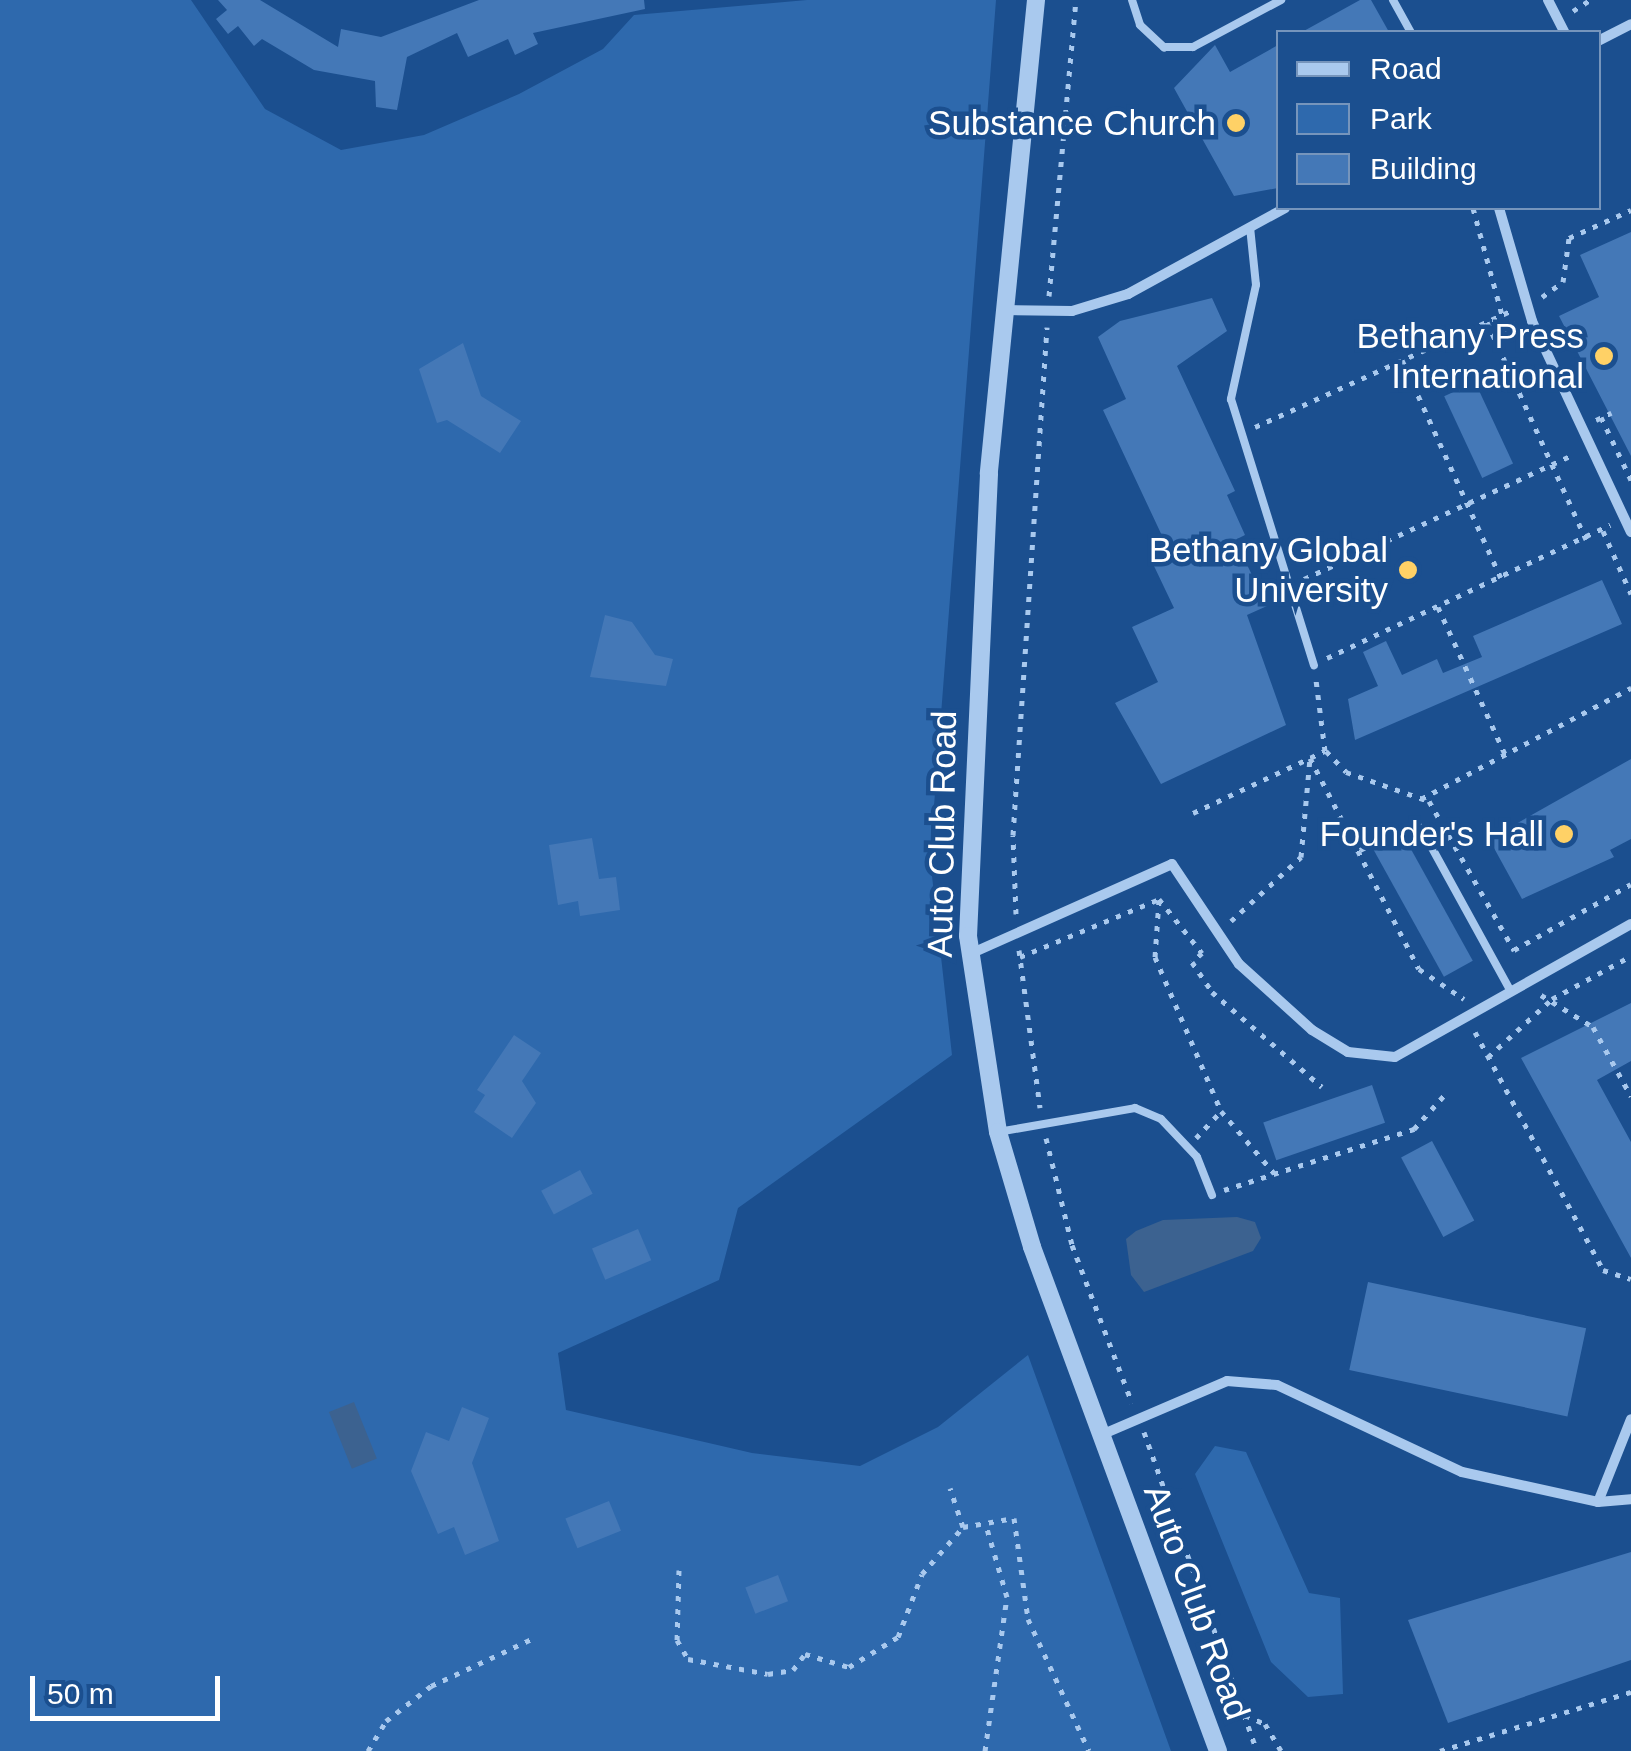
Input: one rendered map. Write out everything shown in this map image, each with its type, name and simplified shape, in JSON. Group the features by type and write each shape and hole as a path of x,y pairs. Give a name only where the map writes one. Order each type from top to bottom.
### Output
{"street":[{"name":"Auto Club Road","path":"1036,0 1005,310 969,815 970,954 998,1132 1100,1435 1218,1751"},
{"path":"1548,0 1563,30"},
{"path":"1601,39 1631,24"},
{"path":"1005,310 1072,311 1128,294 1281,210"},
{"path":"1500,210 1526,304 1631,532"},
{"path":"970,954 1172,864 1239,964 1348,1052 1395,1057 1631,924"},
{"path":"1100,1435 1227,1381 1277,1385 1462,1472 1598,1502 1631,1499"},
{"path":"1598,1502 1631,1420"}],"lane":[{"path":"1132,0 1140,25 1164,48 1193,47 1280,0"},
{"path":"1393,0 1409,30"},
{"path":"1250,227 1256,285 1231,399 1238,434 1314,665"},
{"path":"1421,828 1511,992"},
{"path":"998,1132 1135,1108 1160,1119 1186,1148 1212,1194"}],"path":[{"path":"1475,210 1502,315"},
{"path":"1238,434 1526,304 1563,282 1569,238 1631,210"},
{"path":"1494,336 1514,326 1512,311"},
{"path":"1487,322 1586,539"},
{"path":"1402,360 1502,578"},
{"path":"1287,586 1553,466 1611,412"},
{"path":"1601,418 1631,480 1603,531 1314,665 1326,751 1346,772 1421,799 1518,947 1546,1004 1593,1027 1631,1096"},
{"path":"1603,531 1631,594"},
{"path":"1438,607 1505,754"},
{"path":"1421,799 1631,688"},
{"path":"1193,812 1326,751"},
{"path":"1310,758 1419,968 1464,999 1466,1016 1603,1270 1631,1279"},
{"path":"1218,932 1301,858 1310,758"},
{"path":"1360,850 1421,828"},
{"path":"1518,947 1631,884"},
{"path":"1020,957 1160,899"},
{"path":"1160,899 1202,953 1192,962 1212,992 1322,1087"},
{"path":"1160,899 1155,958 1221,1111 1274,1173"},
{"path":"1488,1056 1546,1004 1631,956"},
{"path":"1624,1083 1631,1079"},
{"path":"1212,1194 1414,1128 1448,1091"},
{"path":"1186,1148 1221,1111"},
{"path":"950,1488 963,1527"},
{"path":"680,1570 677,1640 688,1658 786,1674 805,1654 838,1669 898,1637 922,1574 963,1527 986,1525 1003,1517 1019,1528 1028,1619 1089,1751"},
{"path":"984,1751 1007,1597 986,1525"},
{"path":"368,1751 386,1721 431,1686 532,1640"},
{"path":"1440,1751 1631,1692"},
{"path":"1245,1715 1265,1724 1280,1751"}],"green space":[{"path":"0,0 191,0 265,109 341,150 424,135 519,94 603,49 634,15 807,0 996,0 930,858 952,1055 738,1208 719,1280 558,1353 566,1410 752,1453 860,1466 938,1427 1028,1355 1171,1751 0,1751"},
{"path":"1215,1446 1246,1452 1309,1593 1340,1598 1343,1694 1308,1697 1271,1662 1195,1474"}],"shaded area":[{"path":"1237,1217 1255,1222 1261,1238 1253,1251 1144,1292 1131,1275 1126,1239 1136,1231 1163,1220"},
{"path":"354,1402 377,1459 352,1469 329,1412"}],"building":[{"path":"218,0 260,0 338,47 341,29 381,37 479,0 644,0 645,9 533,33 538,44 515,55 508,39 468,57 457,33 407,57 397,110 376,107 375,81 314,70 262,39 254,46 238,26 228,34 216,19 227,10"},
{"path":"1360,0 1371,0 1388,30 1306,30"},
{"name":"Substance Church","path":"1215,45 1230,72 1276,46 1276,188 1234,196 1174,88"},
{"name":"Bethany Press International","path":"1631,232 1631,456 1559,316 1599,297 1580,255"},
{"path":"1212,298 1227,331 1177,366 1235,491 1227,495 1245,535 1235,540 1267,606 1247,615 1286,725 1161,784 1115,703 1158,682 1132,627 1174,608 1154,566 1172,557 1103,410 1126,399 1098,337 1120,321"},
{"path":"463,343 481,396 521,421 500,453 447,420 437,423 419,369"},
{"path":"1475,382 1513,464 1482,478 1444,396"},
{"path":"1602,580 1622,624 1355,740 1348,699 1378,686 1363,652 1386,641 1402,675 1437,659 1443,673 1482,657 1473,636"},
{"path":"605,615 632,622 655,655 673,659 666,686 590,677"},
{"name":"Founder's Hall","path":"1631,759 1631,839 1610,850 1614,857 1522,899 1489,839"},
{"path":"1402,833 1473,961 1444,977 1373,849"},
{"path":"592,838 599,879 616,877 620,910 580,916 578,901 558,905 549,845"},
{"path":"1631,1003 1631,1061 1597,1080 1631,1142 1631,1258 1521,1058"},
{"path":"514,1035 541,1053 522,1081 536,1103 512,1138 474,1112 485,1095 477,1090"},
{"path":"1372,1085 1385,1123 1276,1160 1263,1122"},
{"path":"1432,1141 1474,1220 1443,1237 1401,1157"},
{"path":"580,1170 593,1194 554,1214 541,1191"},
{"path":"638,1229 651,1260 605,1280 592,1249"},
{"path":"1368,1282 1586,1328 1567,1416 1349,1370"},
{"path":"462,1407 489,1418 472,1463 499,1541 465,1555 454,1527 438,1534 411,1471 426,1432 449,1441"},
{"path":"609,1501 621,1531 577,1548 565,1519"},
{"path":"1631,1552 1631,1660 1448,1723 1408,1620"},
{"path":"778,1575 788,1601 755,1614 745,1588"}],"place":[{"name":"Substance Church","path":"1236,123"},
{"name":"Bethany Press International","path":"1604,356"},
{"name":"Bethany Global University","path":"1408,570"},
{"name":"Founder's Hall","path":"1564,834"}]}
